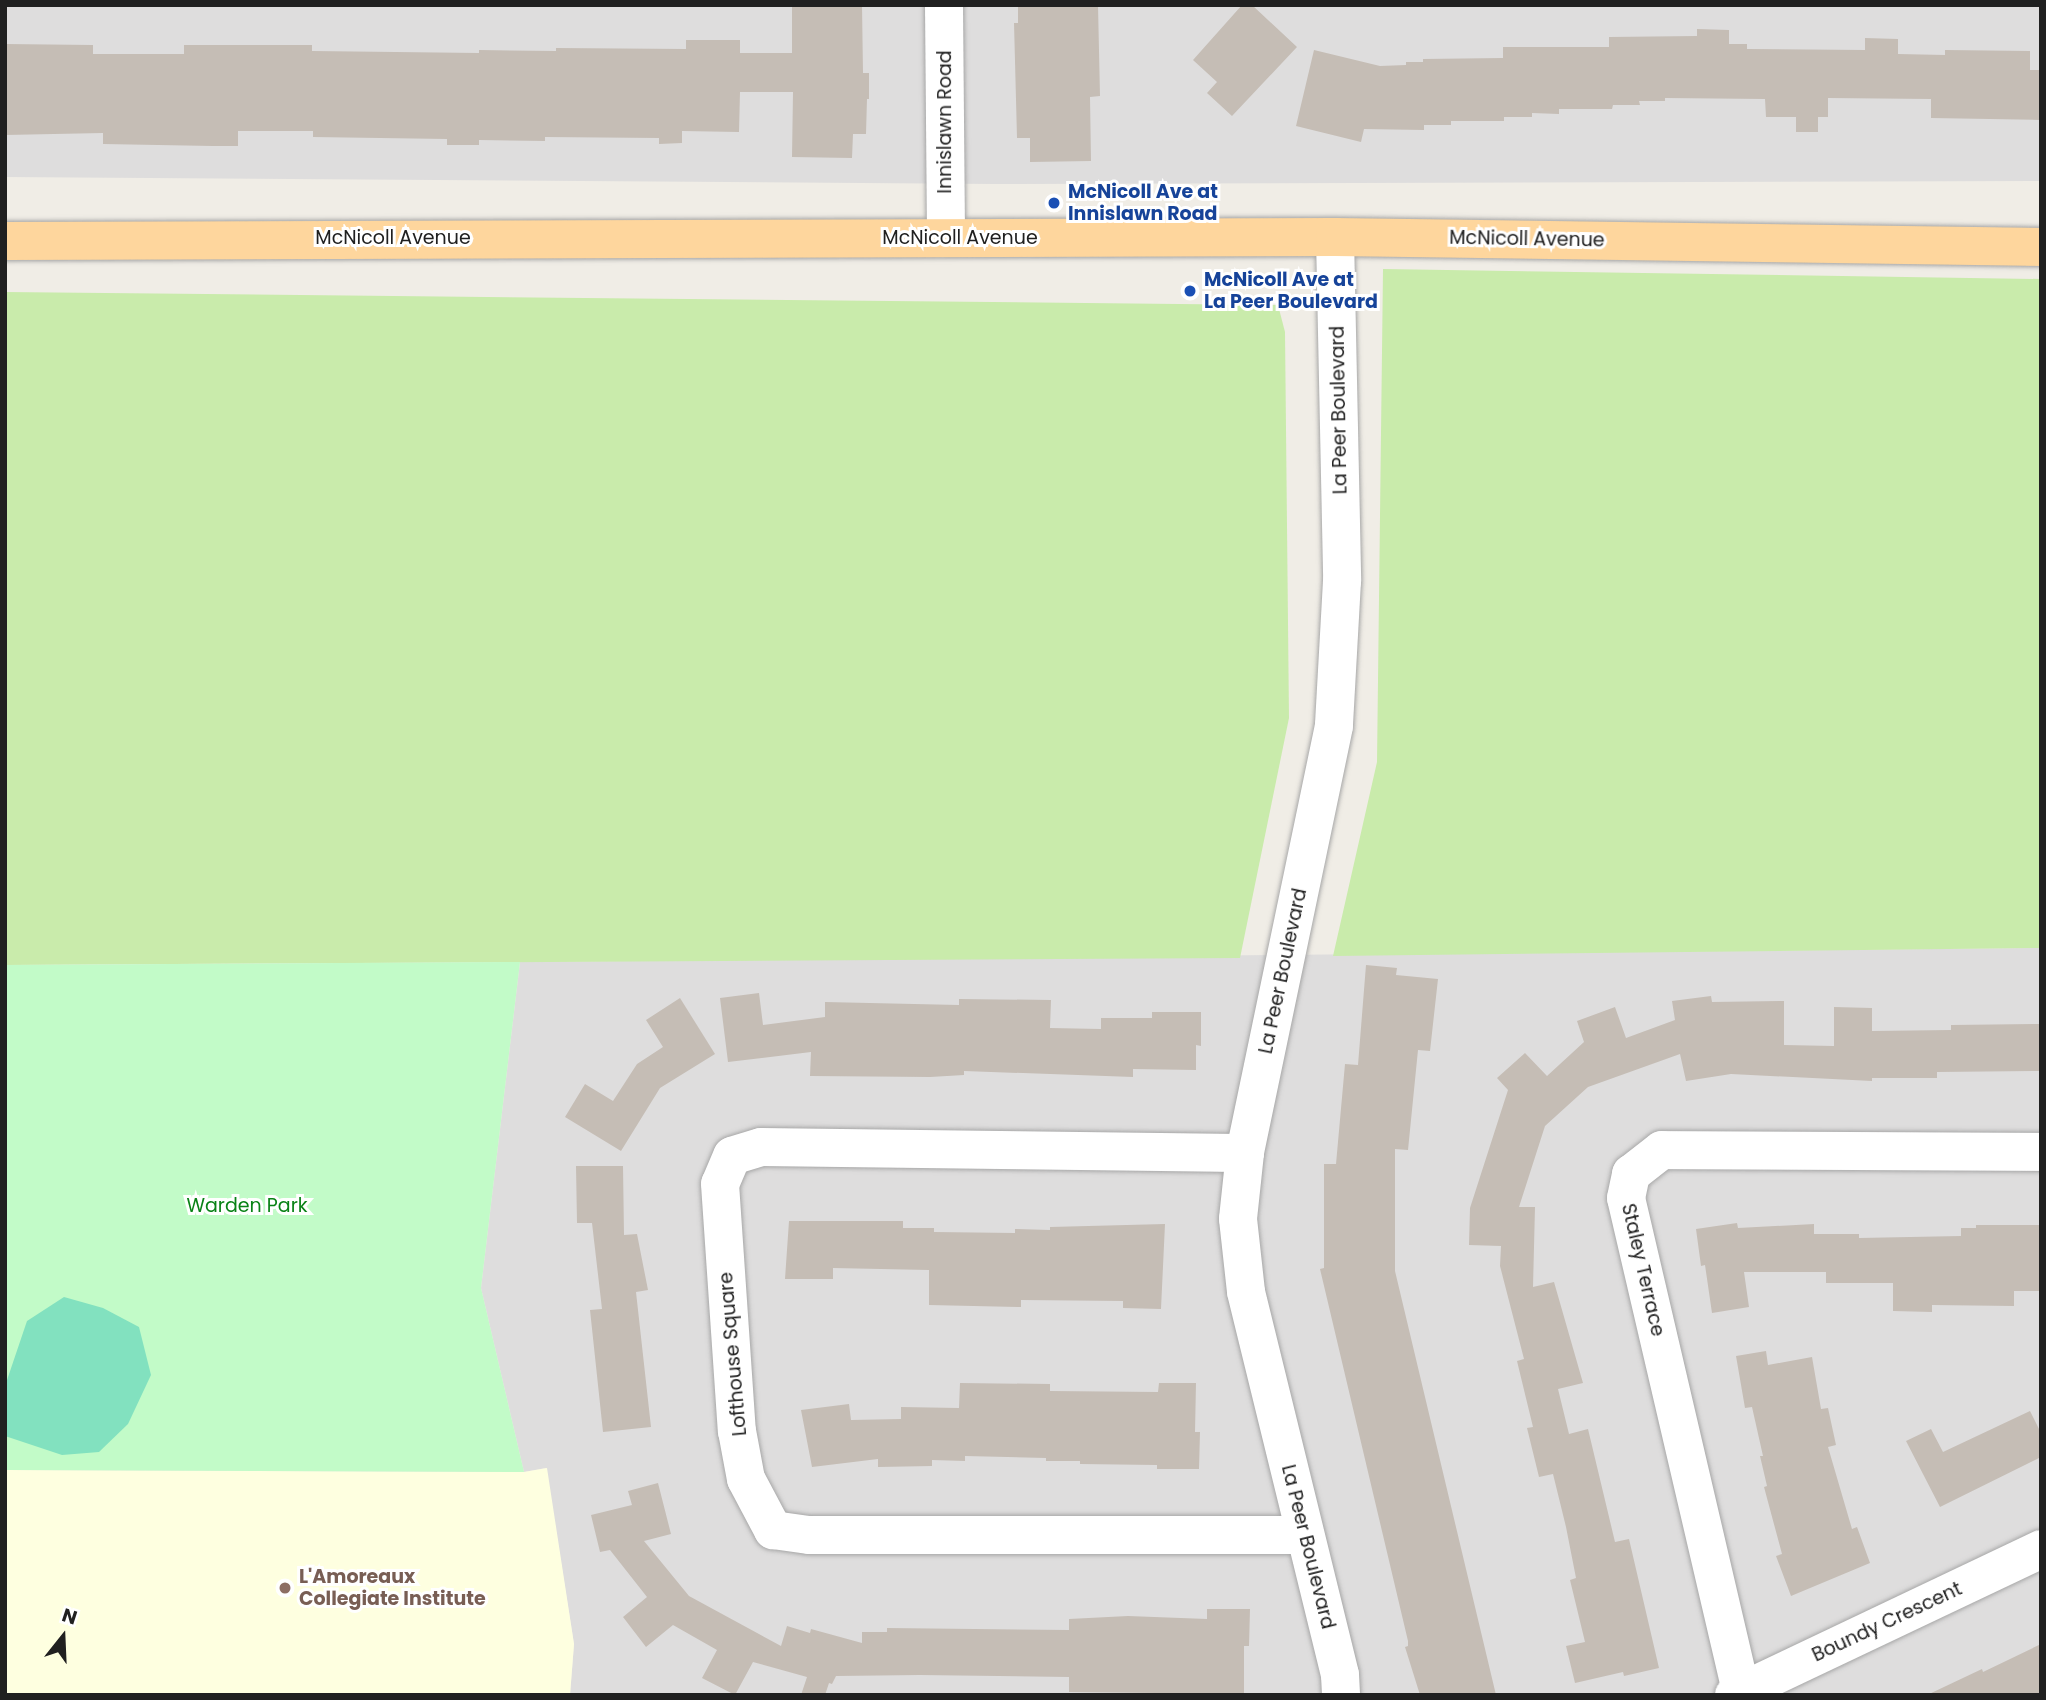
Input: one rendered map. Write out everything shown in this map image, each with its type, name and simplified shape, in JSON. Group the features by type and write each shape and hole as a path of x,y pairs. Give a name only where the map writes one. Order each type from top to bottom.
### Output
{"main road":[{"name":"McNicoll Avenue","path":"5,241 1335,237 2041,247"}],"street":[{"name":"Innislawn Road","path":"944,5 946,238"},
{"name":"La Peer Boulevard","path":"1335,237 1342,581 1334,726 1245,1153 1238,1219 1246,1292 1306,1535 1339,1675 1341,1695"},
{"name":"Lofthouse Square","path":"1245,1153 761,1147 732,1157 720,1184 737,1431 746,1479 774,1530 809,1535 1306,1535"},
{"name":"Staley Terrace","path":"1737,1693 1626,1198 1631,1174 1662,1150 2041,1152"},
{"name":"Boundy Crescent","path":"1737,1693 2041,1549"}],"shaded area":[{"path":"5,5 2041,5 2041,181 994,184 5,177"},
{"path":"2041,948 2041,1695 570,1695 574,1644 546,1468 524,1472 481,1288 520,962"},
{"name":"L'Amoreaux Collegiate Institute","path":"547,1468 574,1644 570,1695 5,1695 5,1470 524,1472"}],"green space":[{"path":"1383,269 2041,279 2041,948 1333,956 1377,762"},
{"path":"5,292 1278,305 1285,332 1289,718 1240,958 5,965"},
{"name":"Warden Park","path":"520,962 481,1288 524,1472 5,1470 5,965"},
{"path":"64,1297 103,1308 139,1327 151,1375 128,1424 99,1452 62,1455 5,1436 5,1386 27,1321"}],"building":[{"path":"792,5 862,5 863,73 869,73 869,99 866,134 853,134 852,158 792,157 793,92 740,92 739,132 682,131 682,143 659,144 659,138 545,137 545,141 479,140 479,145 447,145 447,139 313,137 313,131 238,131 238,146 213,146 103,144 103,133 5,135 5,44 93,45 93,54 184,54 184,45 312,45 312,51 479,53 479,50 556,51 556,48 686,49 686,40 740,40 740,53 792,53"},
{"path":"1018,5 1098,5 1100,96 1090,97 1091,161 1030,162 1030,138 1017,138 1014,23 1018,23"},
{"path":"1242,5 1252,5 1297,47 1232,116 1207,93 1217,82 1193,60"},
{"path":"1697,29 1729,30 1729,44 1747,44 1747,49 1865,50 1865,38 1898,39 1898,54 1945,55 1945,50 2030,51 2030,70 2041,70 2041,120 1931,118 1931,99 1828,98 1828,117 1818,117 1818,132 1796,132 1796,117 1766,117 1765,99 1665,98 1665,101 1639,101 1640,105 1613,105 1612,109 1559,109 1559,114 1532,113 1532,117 1504,117 1504,121 1451,121 1451,125 1424,125 1424,130 1364,129 1361,142 1296,126 1314,50 1380,66 1406,65 1406,62 1423,62 1423,59 1503,58 1503,47 1609,47 1609,37 1697,36"},
{"path":"1366,965 1397,968 1396,975 1438,979 1430,1051 1418,1050 1408,1150 1395,1149 1395,1271 1496,1695 1420,1695 1405,1647 1408,1646 1408,1641 1320,1269 1324,1268 1324,1164 1336,1164 1345,1064 1358,1065"},
{"path":"759,993 763,1025 825,1017 825,1002 959,1005 959,999 1051,1000 1050,1028 1101,1029 1101,1018 1152,1018 1152,1012 1201,1012 1201,1046 1196,1045 1196,1070 1133,1069 1133,1077 964,1071 964,1075 930,1077 810,1076 811,1052 728,1062 720,998"},
{"path":"1711,996 1712,1002 1784,1001 1784,1045 1834,1046 1834,1007 1872,1008 1872,1031 1951,1030 1951,1025 2041,1024 2041,1071 1937,1072 1937,1078 1872,1078 1872,1081 1731,1074 1686,1081 1680,1054 1588,1087 1545,1126 1519,1207 1535,1207 1533,1287 1554,1282 1583,1383 1558,1389 1569,1434 1588,1429 1615,1542 1629,1539 1659,1668 1624,1676 1623,1672 1575,1683 1566,1646 1585,1642 1570,1580 1576,1578 1566,1527 1553,1474 1539,1477 1527,1428 1533,1427 1517,1361 1524,1359 1500,1266 1501,1246 1469,1245 1470,1208 1508,1090 1497,1078 1525,1053 1547,1076 1584,1042 1577,1021 1615,1007 1626,1038 1675,1020 1672,1001"},
{"path":"680,998 715,1054 660,1088 621,1151 565,1117 585,1084 613,1101 637,1064 663,1047 646,1020"},
{"path":"576,1166 623,1166 624,1235 637,1234 648,1290 636,1292 651,1427 603,1432 590,1310 602,1309 592,1223 577,1223"},
{"path":"789,1221 903,1221 903,1228 934,1228 934,1232 1015,1233 1015,1229 1050,1230 1050,1227 1165,1224 1161,1309 1123,1308 1123,1301 1021,1300 1021,1307 929,1305 929,1270 833,1268 833,1279 785,1279"},
{"path":"1737,1223 1738,1228 1814,1224 1814,1234 1859,1234 1859,1238 1961,1236 1961,1228 1976,1228 1976,1225 2041,1225 2041,1291 2014,1291 2014,1306 1932,1305 1932,1312 1893,1311 1893,1283 1826,1283 1826,1272 1744,1272 1749,1307 1712,1313 1705,1265 1701,1266 1696,1229"},
{"path":"1766,1351 1768,1365 1812,1357 1821,1409 1828,1408 1836,1445 1828,1447 1852,1529 1857,1527 1870,1563 1791,1596 1776,1556 1782,1554 1764,1487 1767,1486 1760,1456 1763,1456 1752,1407 1745,1408 1736,1356"},
{"path":"960,1383 1050,1384 1050,1391 1158,1392 1159,1383 1196,1383 1195,1432 1200,1432 1199,1469 1157,1469 1157,1465 1080,1464 1080,1461 1046,1461 1046,1458 965,1456 965,1461 932,1460 932,1466 878,1467 878,1459 812,1467 801,1410 849,1404 851,1420 901,1419 901,1407 959,1408"},
{"path":"2030,1411 2041,1433 2041,1457 1940,1507 1906,1441 1931,1429 1943,1452"},
{"path":"658,1483 671,1534 644,1541 689,1596 781,1646 787,1626 810,1633 811,1629 862,1643 862,1632 887,1632 887,1628 1069,1630 1069,1619 1128,1616 1207,1619 1207,1609 1250,1609 1249,1646 1244,1646 1244,1694 1069,1692 1069,1677 920,1675 836,1676 832,1684 829,1683 825,1695 801,1695 807,1677 753,1662 735,1695 702,1678 717,1650 673,1625 646,1647 623,1617 647,1597 610,1550 600,1552 591,1515 632,1505 628,1491"},
{"path":"2041,1644 2041,1695 1927,1695 1982,1669 1983,1672"}],"place":[{"name":"McNicoll Ave at Innislawn Road","path":"1054,203"},
{"name":"McNicoll Ave at La Peer Boulevard","path":"1190,291"},
{"name":"L'Amoreaux Collegiate Institute","path":"285,1588"}]}
